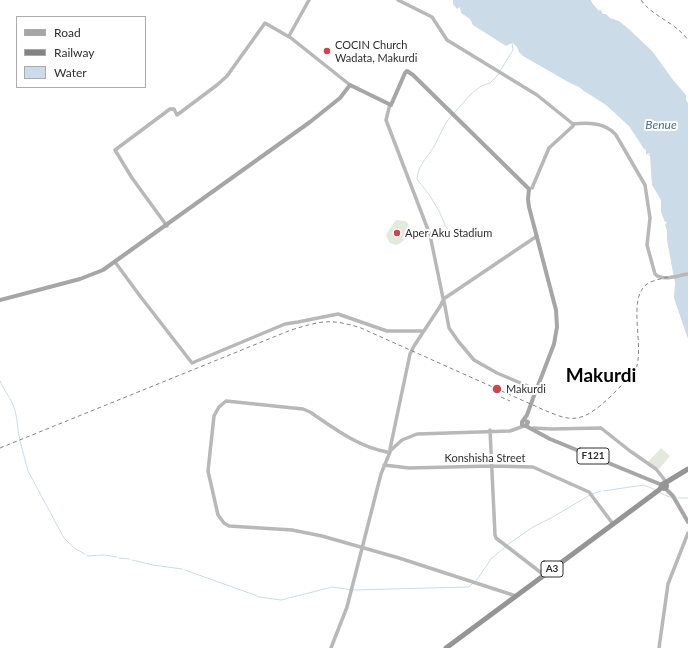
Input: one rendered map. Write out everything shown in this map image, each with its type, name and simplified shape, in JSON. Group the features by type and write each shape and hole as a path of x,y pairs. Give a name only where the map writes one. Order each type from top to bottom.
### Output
{"highway":[{"name":"A3","path":"446,648 514,595 544,575 688,468"}],"main road":[{"path":"0,301 85,279 116,264 167,224 320,115 341,98 351,85 390,104 405,71 409,70 530,189 528,196 529,207 556,310 557,328 555,341 545,365 526,425"},
{"name":"F121","path":"526,425 548,437 664,486 673,496 687,520"}],"street":[{"path":"290,36 309,0"},
{"path":"398,0 432,17 447,40 537,95 572,125"},
{"path":"167,224 115,150 170,109 174,109 177,115 218,84 227,76 265,23 290,36 351,85"},
{"path":"390,104 388,121 432,235 450,325 455,335 475,359 498,373"},
{"path":"530,189 549,148 572,125 579,123 601,125 611,130 620,142 645,185 650,218 647,242 650,258 656,275 663,278 688,274"},
{"path":"330,648 347,607 384,465 392,443 409,357 414,346 423,331 442,306 444,299 537,236"},
{"path":"116,264 192,363 285,324 334,314 343,315 388,331 423,331"},
{"path":"442,306 449,328 474,360 498,373 537,389"},
{"path":"389,451 382,451 354,440 310,412 301,409 227,400 223,402 214,416 208,473 218,516 229,526 292,530 322,536 362,547 514,595"},
{"path":"362,547 389,451 402,440 417,434 490,431 513,429 526,425 551,429 601,428 632,453 656,469 664,479 664,486"},
{"path":"392,443 419,432 490,431"},
{"path":"490,431 495,537 544,575"},
{"name":"Konshisha Street","path":"384,465 409,468 492,466 533,467 588,491 613,524"},
{"path":"659,648 668,584 688,533"}],"shaded area":[{"name":"Aper Aku Stadium","path":"396,220 406,221 409,232 402,242 396,245 390,243 386,236"},
{"path":"661,448 670,456 659,469 648,462"}],"water":[{"name":"Benue","path":"453,0 591,0 599,11 600,9 603,14 606,14 610,18 619,21 653,52 686,95 686,100 688,103 688,339 674,298 675,283 665,225 667,222 665,222 661,212 661,200 652,185 650,156 648,155 650,154 649,153 646,155 646,150 629,126 606,105 579,87 523,56 512,42 506,46 473,25 470,19 461,13 460,7 457,9 453,4"}],"waterway":[{"path":"500,71 513,50 512,42"},
{"path":"454,113 471,94 481,86 490,83 499,74"},
{"path":"452,115 419,169 417,179 430,196 446,227 456,239"},
{"path":"0,381 15,410 20,440"},
{"path":"20,441 28,471 64,538 74,548 85,554"},
{"path":"603,491 644,485 656,490"},
{"path":"592,494 601,491"},
{"path":"658,492 672,498"},
{"path":"507,545 533,527 590,495"},
{"path":"678,498 688,498"},
{"path":"476,581 491,559 505,547"},
{"path":"87,556 104,555 117,557"},
{"path":"119,558 130,559"},
{"path":"132,560 153,565 182,569"},
{"path":"185,570 249,593"},
{"path":"250,593 259,597 281,600 332,587 353,590 469,587 473,583"}],"railway":[{"path":"641,0 646,6 677,29 688,40"},
{"path":"0,448 291,330 310,324 326,322 341,323 361,328 556,415 573,418 585,416 600,406 635,371 638,362 639,350 637,312 641,291 647,284 668,277"},
{"path":"501,397 510,401"}],"place":[{"name":"COCIN Church Wadata, Makurdi","path":"327,51"},
{"name":"Aper Aku Stadium","path":"397,233"},
{"name":"Makurdi","path":"497,389"}],"district":[{"name":"Makurdi","path":"601,376"}]}
